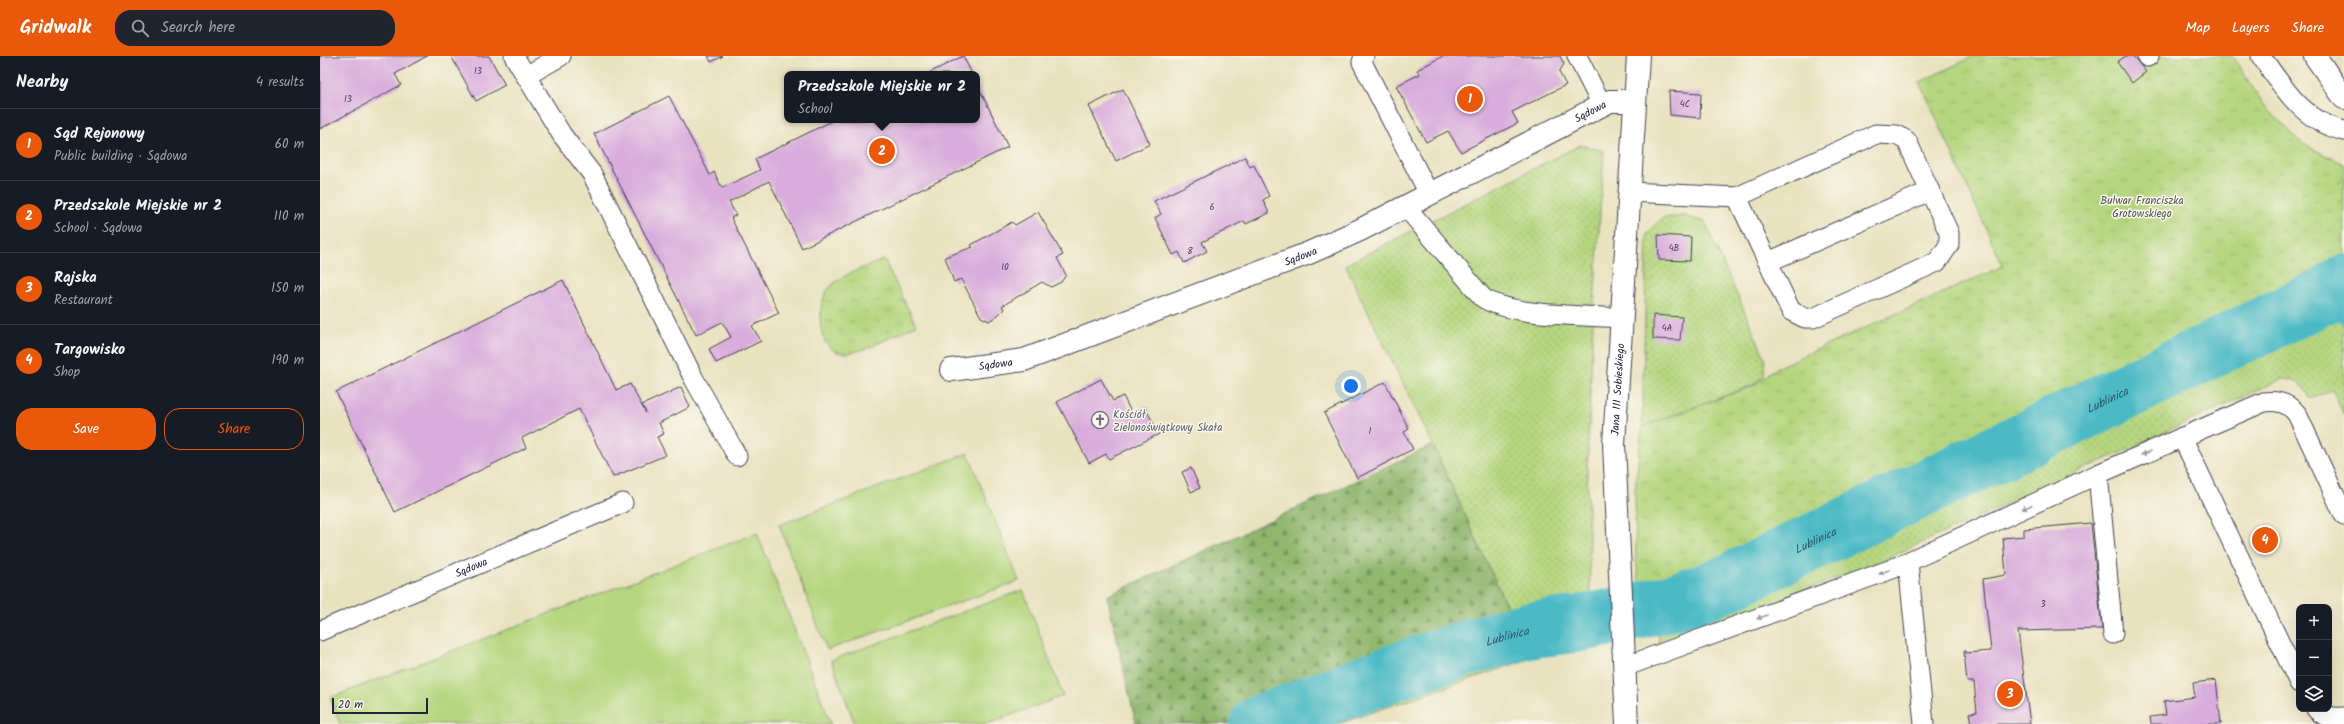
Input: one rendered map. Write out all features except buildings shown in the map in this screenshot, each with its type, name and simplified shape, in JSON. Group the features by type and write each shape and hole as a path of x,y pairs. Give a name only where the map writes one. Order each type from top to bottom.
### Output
{"street":[{"name":"Jana III Sobieskiego","path":"1627,724 1619,592 1614,444 1628,192 1638,56"},
{"path":"2315,56 2344,98"},
{"name":"Sądowa","path":"951,370 1011,362 1033,356 1309,253 1406,207 1610,101 1634,101"}],"lane":[{"path":"514,56 562,135 592,174 694,378 737,456"},
{"path":"526,76 561,56"},
{"path":"1364,56 1362,62 1429,194"},
{"path":"1577,56 1602,105"},
{"path":"2261,56 2287,94 2301,110 2316,120 2344,131"},
{"path":"1628,192 1737,197 1876,134 1887,133 1897,135 1907,141 1950,233 1949,244 1937,262 1813,318 1804,318 1791,311 1737,197"},
{"path":"1768,262 1930,190"},
{"path":"1406,207 1483,298 1495,306 1575,316 1622,318"},
{"path":"1624,667 1908,562 2098,474 2264,402 2274,400 2284,403 2297,414 2344,515"},
{"path":"2182,438 2296,677"},
{"path":"2098,474 2113,634"},
{"name":"Sądowa","path":"320,631 623,503"},
{"path":"1908,562 1924,724"},
{"path":"2318,712 2330,717 2344,717"}],"green space":[{"name":"Bulwar Franciszka Grotowskiego","path":"1974,56 2232,56 2267,109 2303,144 2344,164 2344,270 2319,286 1700,584 1651,594 1639,580 1636,561 1635,491 1642,427 1753,386 1776,368 2003,266 1920,82"},
{"path":"1580,145 1604,151 1593,322 1587,474 1591,612 1515,624 1433,445 1345,265"},
{"path":"1685,216 1705,222 1765,358 1764,375 1753,385 1642,427 1647,233 1662,218"},
{"path":"884,259 916,325 881,342 854,352 846,353 836,351 828,346 823,337 821,327 820,315 825,295 835,282"},
{"path":"2344,299 2344,415 2332,390 2311,399 2300,384 2292,380 2282,379 1886,559 1659,648 1658,620 1717,600"},
{"path":"1433,445 1515,624 1236,724 1136,724 1107,596"},
{"path":"968,453 1019,581 827,650 779,525"},
{"path":"757,533 831,724 340,724 330,698"},
{"path":"1023,590 1063,696 987,724 855,724 831,660"},
{"path":"1590,629 1591,638 1338,724 1288,724 1519,640"}],"waterway":[{"name":"Lublinica","path":"1258,724 1389,674 1489,641 1530,630 1583,623 1636,612 1689,597 1723,585 2332,292 2344,283"},
{"path":"2332,292 2344,319"}],"place":[{"name":"Sąd Rejonowy","path":"1470,99"},
{"name":"Przedszkole Miejskie nr 2","path":"882,151"},
{"name":"Kościół Zielonoświątkowy Skała","path":"1100,420"},
{"name":"Targowisko","path":"2265,540"},
{"name":"Rajska","path":"2010,694"}]}
